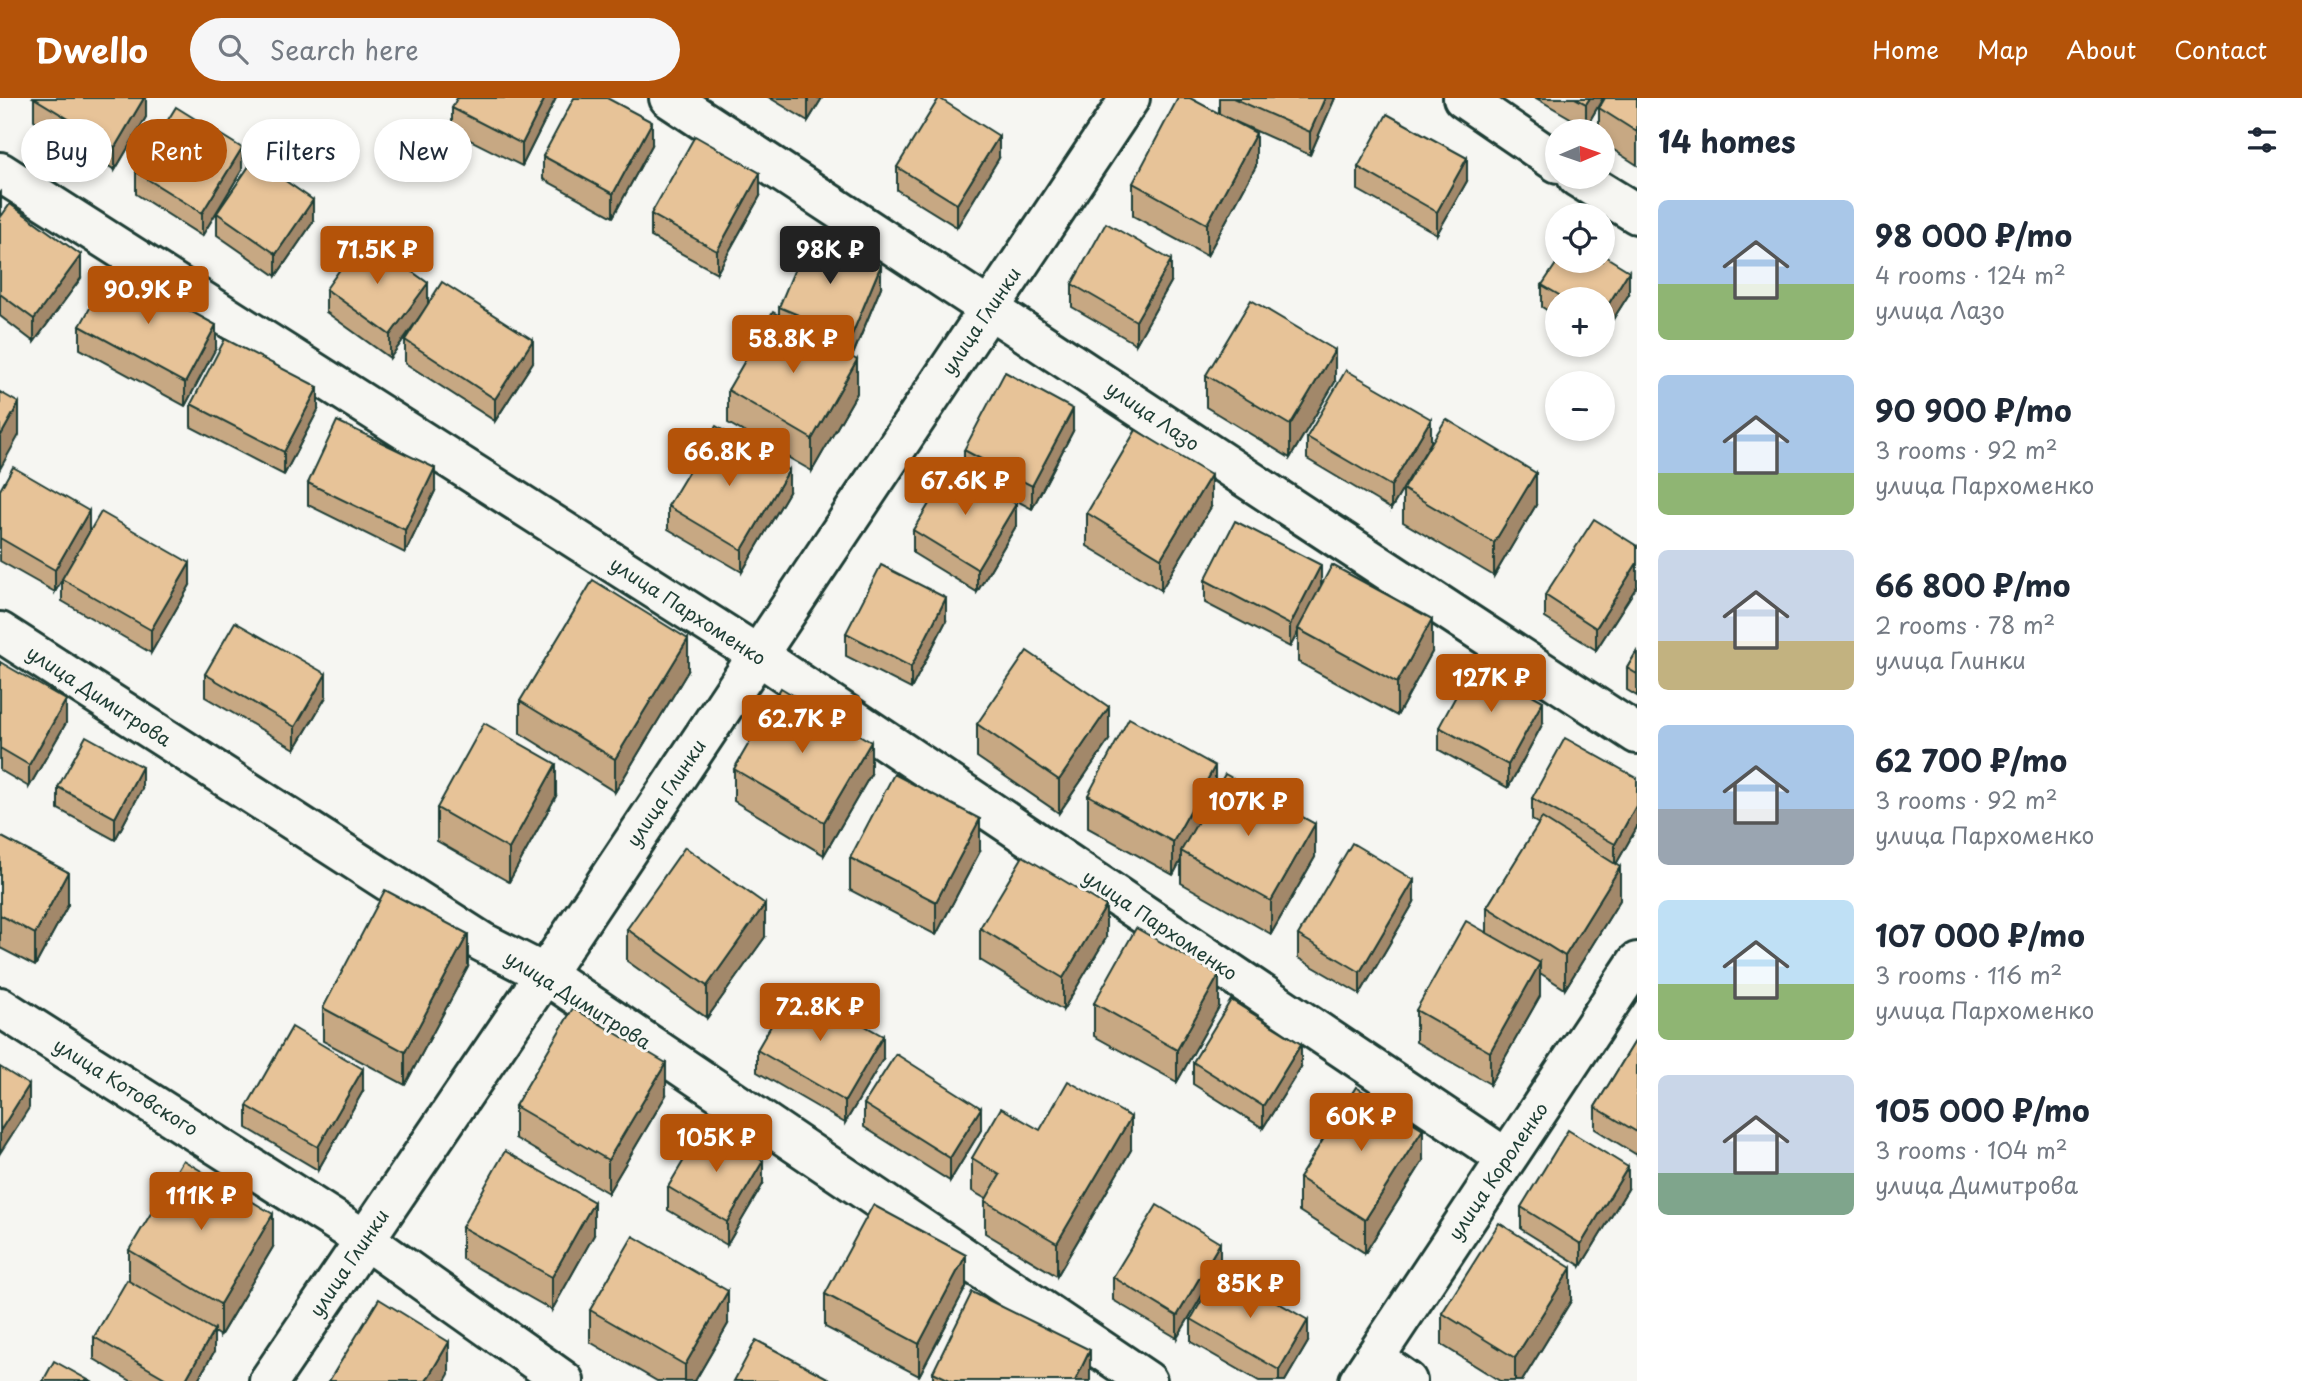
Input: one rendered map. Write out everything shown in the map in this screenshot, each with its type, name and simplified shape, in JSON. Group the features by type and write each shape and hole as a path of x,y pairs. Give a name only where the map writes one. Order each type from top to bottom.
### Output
{"street":[{"name":"улица Лазо","path":"670,98 990,307 1379,567 1637,734"},
{"name":"улица Глинки","path":"270,1381 1130,98"},
{"path":"1463,98 1545,154"},
{"name":"улица Пархоменко","path":"0,172 758,655 1507,1158"},
{"path":"1596,189 1637,214"},
{"name":"улица Димитрова","path":"0,632 482,942 545,974 1147,1381"},
{"name":"улица Короленко","path":"1366,1370 1637,962"},
{"name":"улица Котовского","path":"0,1007 364,1239 564,1381"},
{"path":"1366,1370 1406,1381"}],"building":[{"path":"34,98 144,98 132,119 126,119 126,128 115,147 112,145 112,119 69,119"},
{"path":"457,98 545,98 522,144 452,108"},
{"path":"574,98 607,98 652,122 613,194 543,156"},
{"path":"939,98 999,136 957,204 897,167"},
{"path":"1178,98 1190,98 1256,133 1207,224 1133,183"},
{"path":"1233,98 1325,98 1310,132"},
{"path":"1575,98 1590,98 1586,104"},
{"path":"1605,98 1637,98 1637,132 1599,108"},
{"path":"176,107 195,119 169,119"},
{"path":"1387,114 1467,158 1437,212 1358,167"},
{"path":"695,136 760,173 717,251 651,214"},
{"path":"227,139 241,150 227,172"},
{"path":"241,178 241,182 287,182 313,200 276,254 217,213"},
{"path":"152,182 221,182 202,213"},
{"path":"10,204 81,255 34,319 0,294 0,218"},
{"path":"1106,223 1171,260 1136,321 1072,284"},
{"path":"809,235 881,265 851,337 779,307"},
{"path":"363,237 428,283 390,335 326,289"},
{"path":"1615,262 1629,271 1615,294 1615,287 1542,285 1550,273 1615,273"},
{"path":"112,268 216,325 185,383 80,326"},
{"path":"442,282 533,340 495,399 405,340"},
{"path":"1251,300 1335,350 1290,425 1206,375"},
{"path":"773,312 857,360 812,439 728,390"},
{"path":"225,339 318,387 284,452 191,404"},
{"path":"1346,370 1431,419 1391,486 1307,437"},
{"path":"1005,372 1073,409 1032,486 964,450"},
{"path":"0,392 19,403 0,437"},
{"path":"1446,419 1536,473 1494,543 1403,489"},
{"path":"337,421 435,468 405,530 308,483"},
{"path":"716,426 789,470 742,550 668,506"},
{"path":"1136,430 1211,475 1161,558 1087,513"},
{"path":"953,465 1016,504 977,569 913,530"},
{"path":"13,467 89,511 55,570 0,538 0,490"},
{"path":"101,512 190,563 151,630 62,579"},
{"path":"1594,519 1637,546 1637,563 1596,628 1545,595"},
{"path":"1235,521 1321,565 1290,625 1205,580"},
{"path":"881,565 946,598 911,667 846,633"},
{"path":"1332,565 1432,619 1397,683 1298,629"},
{"path":"593,580 688,639 615,759 520,701"},
{"path":"235,622 326,674 295,727 205,674"},
{"path":"1027,651 1109,707 1059,780 977,724"},
{"path":"1637,651 1637,674 1627,668"},
{"path":"0,662 66,700 29,765 0,748"},
{"path":"1474,663 1543,701 1508,765 1439,727"},
{"path":"781,688 871,742 824,822 734,769"},
{"path":"1129,718 1215,766 1173,842 1088,795"},
{"path":"484,723 556,764 509,849 437,808"},
{"path":"86,736 142,767 115,818 58,787"},
{"path":"1565,738 1637,778 1637,804 1615,844 1532,798"},
{"path":"894,774 980,819 936,902 850,858"},
{"path":"1225,774 1315,824 1271,901 1181,851"},
{"path":"1542,818 1620,867 1565,956 1487,907"},
{"path":"0,836 68,872 35,934 0,915"},
{"path":"1352,843 1414,880 1360,972 1298,935"},
{"path":"685,847 765,904 707,986 627,929"},
{"path":"1023,856 1106,906 1063,978 980,928"},
{"path":"385,890 468,934 405,1052 323,1008"},
{"path":"1466,921 1540,963 1490,1052 1416,1010"},
{"path":"1136,928 1219,975 1177,1050 1094,1003"},
{"path":"794,986 883,1036 845,1101 757,1050"},
{"path":"1231,1000 1301,1044 1263,1106 1193,1062"},
{"path":"573,1008 666,1063 608,1160 515,1106"},
{"path":"292,1027 363,1069 318,1147 247,1106"},
{"path":"1637,1038 1637,1132 1595,1107"},
{"path":"896,1054 981,1108 950,1158 864,1104"},
{"path":"0,1067 29,1085 0,1131"},
{"path":"1068,1081 1131,1117 1057,1243 985,1201 1000,1175 972,1158 1001,1108 1040,1130"},
{"path":"1356,1087 1423,1129 1365,1220 1299,1178"},
{"path":"704,1126 763,1161 727,1222 668,1187"},
{"path":"1568,1130 1628,1167 1581,1244 1521,1207"},
{"path":"505,1151 594,1202 552,1277 462,1227"},
{"path":"183,1160 273,1214 220,1304 129,1250"},
{"path":"873,1205 966,1255 919,1344 825,1294"},
{"path":"1157,1205 1220,1243 1177,1316 1113,1277"},
{"path":"1499,1223 1571,1268 1515,1358 1442,1313"},
{"path":"633,1236 728,1291 685,1365 590,1310"},
{"path":"1220,1269 1308,1320 1279,1370 1191,1319"},
{"path":"127,1280 214,1330 185,1381 170,1381 94,1337"},
{"path":"972,1292 1090,1350 1075,1381 952,1381 933,1372"},
{"path":"379,1299 449,1342 426,1381 329,1381"},
{"path":"756,1340 833,1381 734,1381"},
{"path":"54,1361 90,1381 43,1381"}]}
